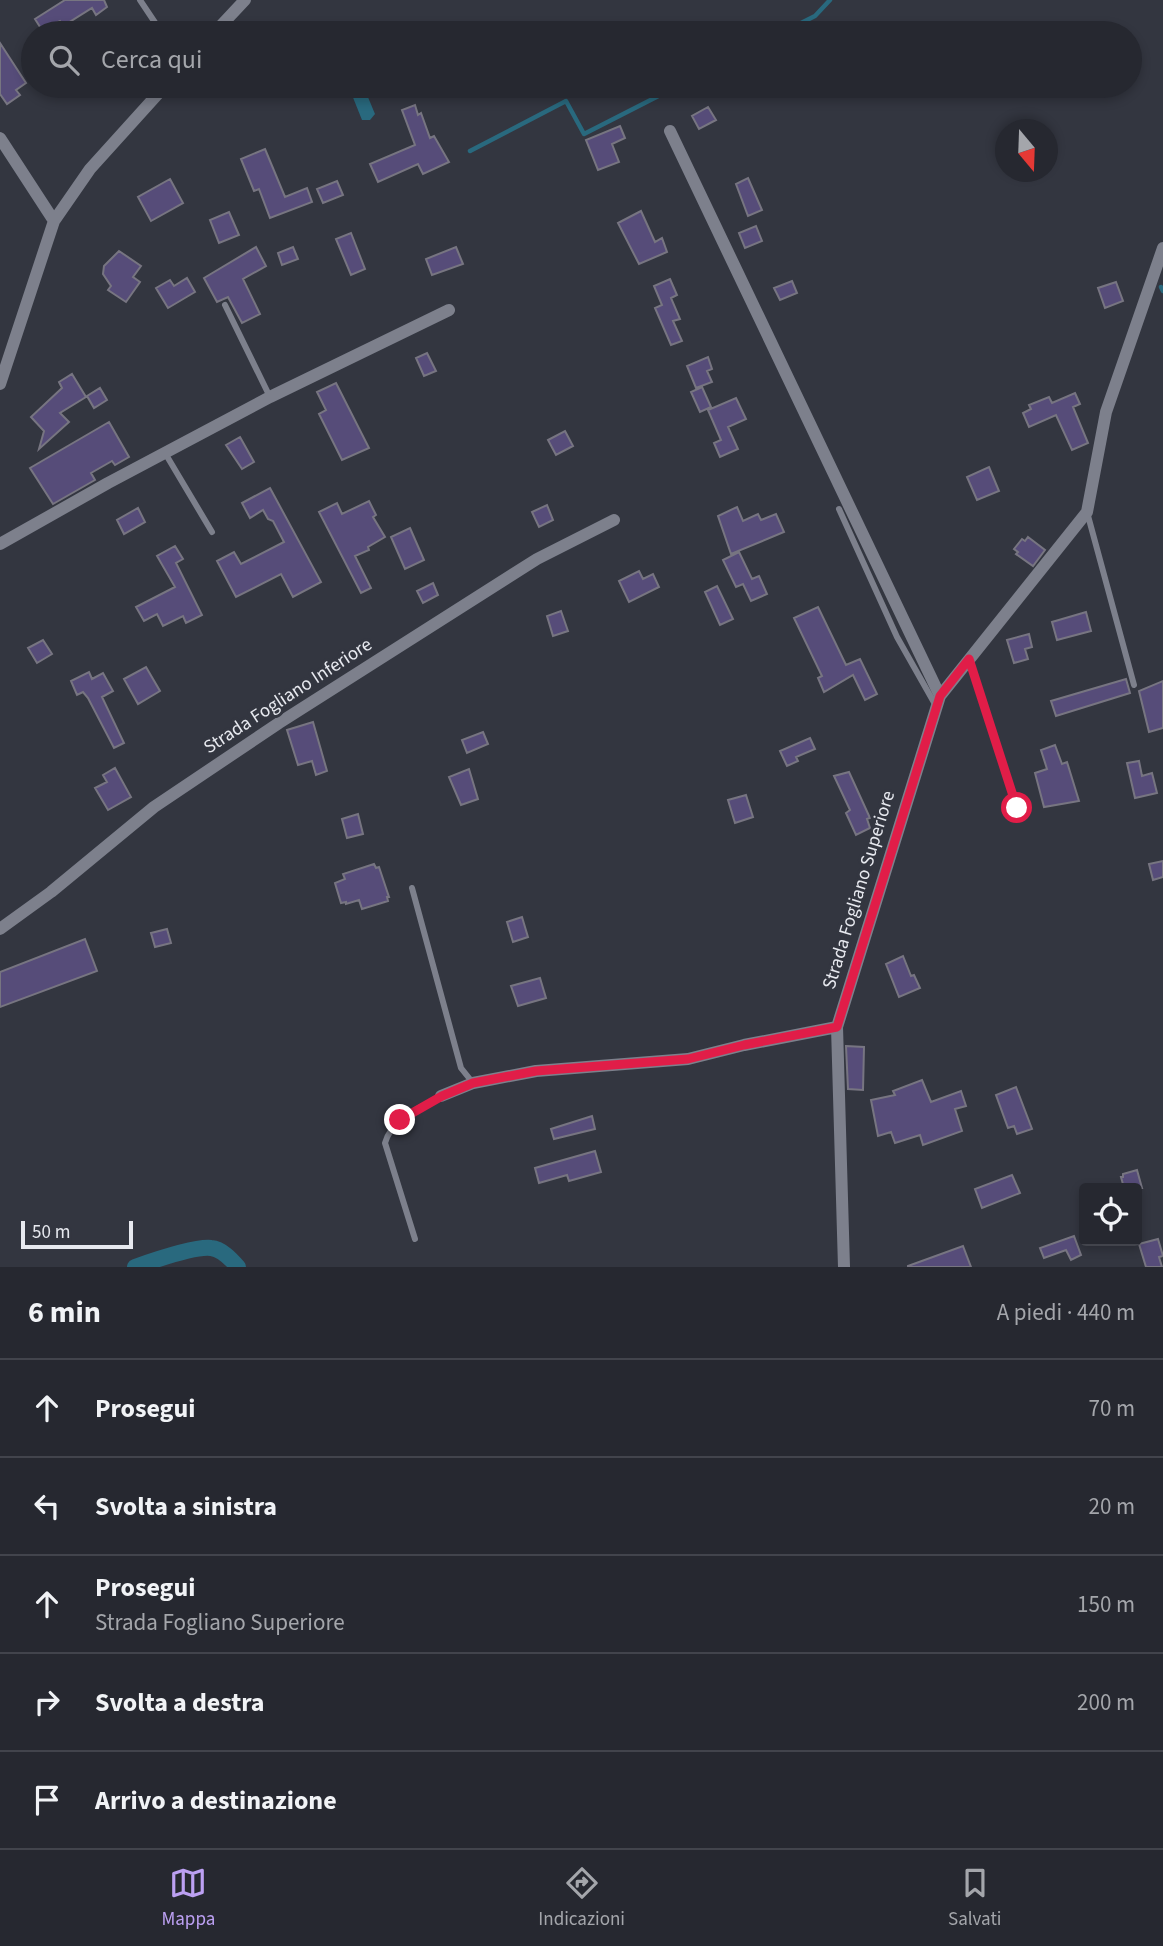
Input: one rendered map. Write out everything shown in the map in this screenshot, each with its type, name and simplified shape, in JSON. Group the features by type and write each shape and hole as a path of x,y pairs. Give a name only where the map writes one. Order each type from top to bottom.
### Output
{"street":[{"path":"226,21 246,0"},
{"path":"0,384 54,221 90,169 154,98"},
{"path":"670,131 939,702 969,659 1087,512 1106,412 1163,248"},
{"path":"0,138 54,221"},
{"path":"0,544 270,397 449,310"},
{"name":"Strada Fogliano Inferiore","path":"0,929 51,892 154,807 279,723 537,559 614,520"},
{"name":"Strada Fogliano Superiore","path":"844,1267 837,1027 939,702"},
{"path":"442,1096 473,1083 536,1071 688,1059 837,1027"}],"lane":[{"path":"140,0 154,21"},
{"path":"225,305 270,397"},
{"path":"164,453 212,532"},
{"path":"839,509 897,637 939,702"},
{"path":"1087,512 1134,685"},
{"path":"969,659 1017,808"},
{"path":"412,888 461,1068 473,1083"},
{"path":"415,1240 385,1143 389,1130 400,1120 442,1096"}],"water":[{"path":"353,98 368,98 375,114 370,120 362,120"}],"building":[{"path":"65,0 104,0 107,7 96,15 92,8 71,21 35,19"},
{"path":"0,43 21,75 21,86 16,90 20,95 7,104 0,94"},
{"path":"415,105 418,115 421,113 430,138 434,136 449,162 423,174 418,164 378,182 370,164 415,145 402,110"},
{"path":"708,107 716,120 699,129 692,116"},
{"path":"620,126 625,138 612,144 619,162 598,170 586,140"},
{"path":"265,149 285,197 307,188 312,202 270,218 259,189 254,191 241,159"},
{"path":"748,178 762,210 748,216 736,184"},
{"path":"170,179 183,203 151,221 138,197"},
{"path":"337,181 343,195 323,203 317,189"},
{"path":"641,211 655,242 662,238 667,252 639,264 618,223"},
{"path":"229,212 239,235 219,243 210,220"},
{"path":"756,226 762,241 745,248 739,233"},
{"path":"351,233 365,269 351,275 336,239"},
{"path":"256,247 266,266 243,279 260,314 242,323 228,297 217,302 204,278"},
{"path":"293,247 298,259 282,265 278,253"},
{"path":"456,247 463,264 432,275 426,259"},
{"path":"119,251 141,266 133,277 140,282 126,302 108,290 111,286 103,274 104,266"},
{"path":"187,278 195,292 168,308 156,288 170,280 174,286"},
{"path":"670,279 677,295 671,298 680,319 673,321 682,341 671,345 655,308 662,305 654,286"},
{"path":"792,281 797,293 780,300 774,288"},
{"path":"1116,282 1123,301 1105,308 1098,288"},
{"path":"427,353 436,371 424,376 416,358"},
{"path":"708,357 712,369 707,371 712,382 696,388 687,366"},
{"path":"72,374 86,397 60,413 69,422 39,449 44,431 31,417 62,388 59,382"},
{"path":"336,383 369,448 342,460 319,414 326,410 317,392"},
{"path":"702,387 711,407 700,412 691,392"},
{"path":"100,388 107,400 94,408 87,396"},
{"path":"1075,393 1080,404 1073,407 1088,443 1072,450 1056,415 1029,427 1023,413 1031,409 1029,405 1049,397 1052,403"},
{"path":"736,398 746,419 728,427 738,449 720,457 714,443 721,440 708,410"},
{"path":"109,422 129,457 115,465 112,461 91,473 95,480 53,504 30,468"},
{"path":"565,431 573,446 556,455 548,440"},
{"path":"240,437 254,462 242,469 226,445"},
{"path":"989,467 999,491 977,500 967,477"},
{"path":"270,488 321,582 293,597 281,574 236,597 217,561 234,552 241,564 284,542 273,521 268,519 263,510 250,518 242,503"},
{"path":"369,501 376,515 373,517 385,537 368,547 369,550 355,556 371,588 361,593 319,512 337,503 342,514"},
{"path":"547,505 553,520 539,527 532,512"},
{"path":"737,507 743,521 758,514 761,520 776,514 784,532 731,554 718,516"},
{"path":"138,508 145,522 124,534 117,520"},
{"path":"410,528 424,560 405,569 391,537"},
{"path":"1028,537 1045,550 1033,566 1016,554 1018,552 1014,549 1022,539 1025,541"},
{"path":"175,546 183,559 176,563 202,615 186,623 183,616 163,626 157,614 144,621 136,607 175,587 157,556"},
{"path":"739,552 752,579 759,576 767,594 751,601 743,584 736,587 723,560"},
{"path":"639,571 643,579 653,574 659,587 629,602 619,581"},
{"path":"433,583 438,595 423,603 417,591"},
{"path":"717,586 733,619 720,625 705,592"},
{"path":"818,607 846,665 860,659 877,694 865,700 853,675 824,692 818,678 822,676 794,618"},
{"path":"561,611 568,631 553,636 547,616"},
{"path":"1086,612 1091,631 1057,640 1052,622"},
{"path":"1029,634 1032,647 1025,649 1028,659 1014,663 1007,640"},
{"path":"43,640 52,654 37,663 28,648"},
{"path":"146,667 160,691 138,704 124,679"},
{"path":"89,672 92,679 103,673 113,691 102,697 124,743 114,748 88,698 83,692 77,695 71,681"},
{"path":"1126,679 1130,693 1056,716 1051,701"},
{"path":"1163,681 1163,728 1149,732 1139,691"},
{"path":"313,722 327,771 316,775 312,761 298,765 287,730"},
{"path":"483,732 488,744 467,753 462,740"},
{"path":"810,738 815,749 796,757 798,761 787,766 780,751"},
{"path":"1055,745 1062,764 1067,762 1079,801 1044,807 1035,773 1047,769 1041,750"},
{"path":"1139,761 1142,776 1152,773 1157,793 1135,798 1127,763"},
{"path":"115,768 131,797 108,810 95,788 107,782 103,775"},
{"path":"469,769 478,799 461,805 449,777"},
{"path":"849,772 870,818 867,819 870,828 856,835 846,813 850,810 834,776"},
{"path":"746,795 753,817 735,823 728,800"},
{"path":"358,814 363,834 347,838 342,819"},
{"path":"1163,861 1163,877 1153,880 1149,864"},
{"path":"374,864 376,868 379,867 388,901 362,909 359,900 341,903 335,883 345,879 343,874"},
{"path":"522,917 528,937 513,942 507,922"},
{"path":"167,929 171,943 155,947 151,933"},
{"path":"85,939 97,971 0,1007 0,972"},
{"path":"903,956 911,976 914,975 920,988 899,997 886,964"},
{"path":"540,978 546,998 518,1006 511,986"},
{"path":"846,1046 864,1047 863,1090 848,1089"},
{"path":"922,1080 931,1102 961,1091 966,1106 955,1109 962,1131 923,1145 920,1135 895,1143 891,1132 878,1136 871,1100 895,1095 893,1091"},
{"path":"1016,1087 1032,1129 1017,1134 1014,1126 1008,1128 996,1095"},
{"path":"592,1116 595,1129 554,1139 551,1129"},
{"path":"595,1151 601,1172 569,1181 567,1175 539,1183 535,1168"},
{"path":"1137,1170 1141,1183 1123,1183 1123,1174"},
{"path":"1012,1175 1020,1193 982,1208 975,1189"},
{"path":"1074,1236 1081,1255 1071,1260 1066,1250 1044,1258 1040,1248"},
{"path":"1158,1239 1163,1256 1159,1257 1162,1267 1146,1267 1140,1246"},
{"path":"963,1246 971,1267 908,1267 908,1266"}],"waterway":[{"path":"805,21 815,16 830,0"},
{"path":"470,151 566,101 584,134 654,98"},
{"path":"1161,287 1163,291"},
{"path":"135,1267 173,1254 204,1248 219,1250 238,1267"}],"route":[{"path":"400,1120 442,1096 473,1083 536,1071 688,1059 837,1027 940,696 969,659 1017,808"}]}
